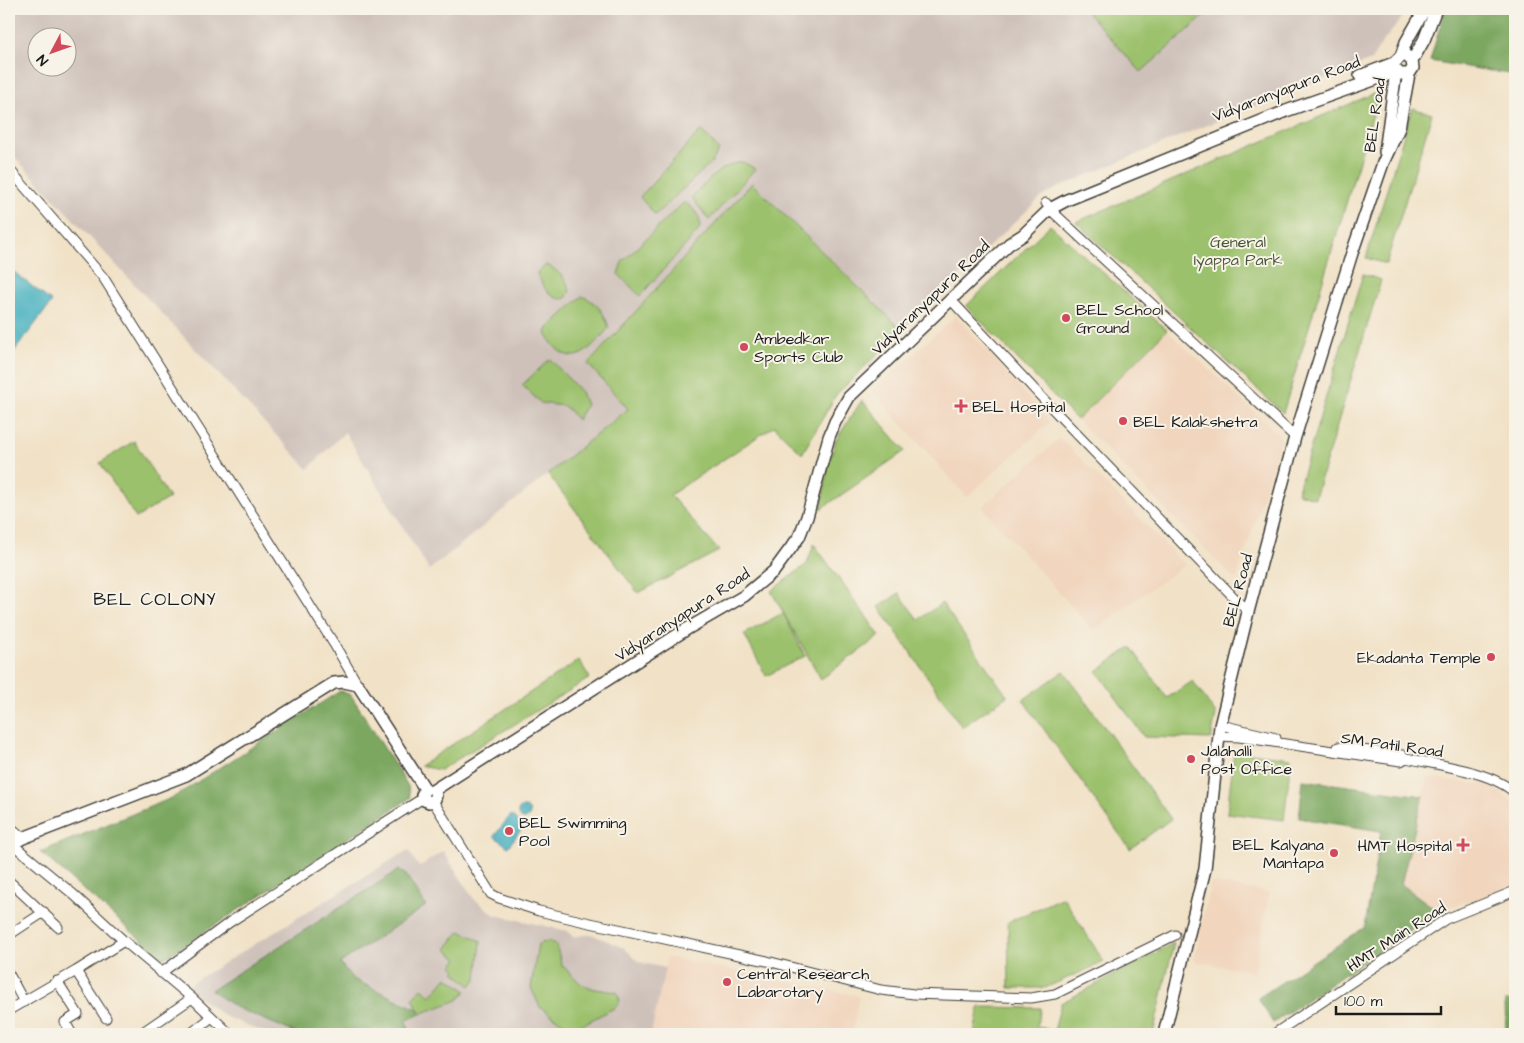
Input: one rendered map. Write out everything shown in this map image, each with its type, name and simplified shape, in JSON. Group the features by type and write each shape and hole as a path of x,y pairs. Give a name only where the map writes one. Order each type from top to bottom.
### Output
{"main road":[{"name":"BEL Road","path":"1384,163 1396,64 1424,9"},
{"path":"1412,61 1424,40 1436,9"},
{"path":"1407,56 1412,61 1413,68 1409,74 1400,74 1396,64 1407,56"},
{"name":"Vidyaranyapura Road","path":"429,794 687,629 744,596 774,571 801,533 829,437 835,422 849,398 1009,244 1018,230 1061,195 1396,64"},
{"name":"BEL Road","path":"1164,1034 1205,869 1220,731 1248,612 1295,437 1352,253 1384,163 1399,128 1409,74"},
{"path":"10,845 23,838 186,775 334,683 344,682 358,686 429,794"}],"street":[{"path":"9,168 103,277 334,644 358,686"},
{"path":"1048,206 1295,437"},
{"path":"951,300 1054,411 1248,612"},
{"path":"1220,731 1402,755 1406,758"},
{"name":"SM Patil Road","path":"1220,731 1239,737 1401,761 1406,758 1464,770 1492,779 1515,793"},
{"path":"161,973 230,922 429,794 491,894 499,898 555,915 767,961 881,990 914,994 1019,998 1042,997 1064,991 1175,935"},
{"path":"9,826 23,838"},
{"path":"10,845 74,894 161,973 192,998 229,1034"},
{"path":"9,881 58,927"},
{"name":"HMT Main Road","path":"1274,1034 1446,919 1515,891"},
{"path":"9,934 44,912"},
{"path":"9,1010 76,971 124,940"},
{"path":"76,971 106,1018"},
{"path":"9,974 24,1002"},
{"path":"57,981 78,1014 65,1022 72,1034"},
{"path":"143,1033 192,998"},
{"path":"190,1034 212,1017"}],"shaded area":[{"path":"9,9 1406,9 1402,18 1371,60 1197,129 1057,188 1040,198 902,330 753,183 588,363 628,409 429,570 345,432 308,469 9,151"},
{"name":"BEL Hospital","path":"956,316 1050,422 967,497 872,391"},
{"path":"1167,330 1282,438 1236,580 1077,420"},
{"path":"1060,438 1185,565 1093,630 982,507"},
{"name":"HMT Hospital","path":"1427,777 1493,786 1515,806 1515,886 1438,911 1401,884"},
{"path":"408,850 419,867 443,851 474,899 495,915 568,931 573,937 591,934 624,948 639,962 665,968 651,1034 269,1034 224,1016 185,987"},
{"path":"1211,882 1269,893 1254,972 1194,961"},
{"name":"Central Research Labarotary","path":"667,957 859,996 852,1034 651,1034"}],"green space":[{"path":"1084,9 1210,9 1211,10 1141,72"},
{"path":"1445,9 1515,9 1515,75 1430,61"},
{"name":"General Iyappa Park","path":"1380,91 1283,413 1076,222"},
{"path":"1412,108 1432,114 1386,264 1366,258"},
{"path":"701,130 719,150 712,162 655,215 640,197"},
{"path":"743,162 755,169 709,220 692,196 721,170 735,163"},
{"name":"Ambedkar Sports Club","path":"752,183 902,330 836,395 802,454 774,426 670,495 719,551 638,593 548,474 628,409 588,364"},
{"path":"686,203 695,211 699,218 699,230 640,296 618,274 622,262 682,204"},
{"name":"BEL School Ground","path":"1050,225 1167,330 1077,420 966,306"},
{"path":"546,265 558,272 567,282 570,291 566,298 556,298 548,292 541,282 537,273"},
{"path":"1363,274 1381,280 1315,498 1297,493"},
{"path":"582,296 592,301 600,309 609,328 583,353 577,356 566,355 556,348 546,333 548,328"},
{"path":"550,359 581,392 586,405 577,420 563,406 541,403 522,385"},
{"path":"862,400 905,451 821,509 828,466 836,440"},
{"path":"134,441 169,498 136,518 100,463"},
{"path":"814,544 880,636 821,679 771,591 807,564"},
{"path":"899,593 918,620 942,603 1007,696 962,727 879,607"},
{"path":"783,613 805,656 766,676 744,634"},
{"path":"1131,647 1167,698 1193,681 1216,714 1211,739 1144,737 1097,671"},
{"path":"579,660 590,678 440,770 420,766"},
{"path":"1064,671 1171,819 1130,849 1023,700"},
{"path":"340,691 351,695 408,786 410,798 163,959 40,852 174,797"},
{"path":"1234,751 1291,758 1284,820 1227,813"},
{"path":"1303,780 1423,796 1401,884 1438,911 1273,1023 1258,998 1365,927 1381,831 1299,818"},
{"path":"399,870 406,875 426,906 340,963 353,979 419,1010 420,1014 406,1021 411,1034 298,1034 235,1007 211,990"},
{"path":"1063,897 1104,962 1045,988 1009,988 1008,922"},
{"path":"460,931 481,941 477,978 471,986 454,972 456,970 452,966 458,959 446,949"},
{"path":"549,941 556,945 562,965 581,984 595,989 617,992 620,1001 616,1007 580,1026 562,1023 540,1007 531,988 538,944"},
{"path":"1174,943 1153,1034 974,1034 979,1007 1041,1008 1037,1026 1054,1031 1061,1003"},
{"path":"447,977 466,991 458,1000 420,1014 413,998 422,988 431,996"},
{"path":"1505,1001 1515,1001 1515,1034 1506,1034"}],"water":[{"path":"9,268 52,302 13,353 9,351"},
{"path":"524,807 530,813 524,819 518,813"},
{"name":"BEL Swimming Pool","path":"511,815 524,826 508,847 494,836"}],"place":[{"name":"BEL School Ground","path":"1066,318"},
{"name":"Ambedkar Sports Club","path":"744,347"},
{"name":"BEL Hospital","path":"961,406"},
{"name":"BEL Kalakshetra","path":"1123,421"},
{"name":"Ekadanta Temple","path":"1491,657"},
{"name":"Jalahalli Post Office","path":"1191,759"},
{"name":"BEL Swimming Pool","path":"509,831"},
{"name":"HMT Hospital","path":"1463,845"},
{"name":"BEL Kalyana Mantapa","path":"1334,853"},
{"name":"Central Research Labarotary","path":"727,982"}],"district":[{"name":"BEL COLONY","path":"155,599"}]}
